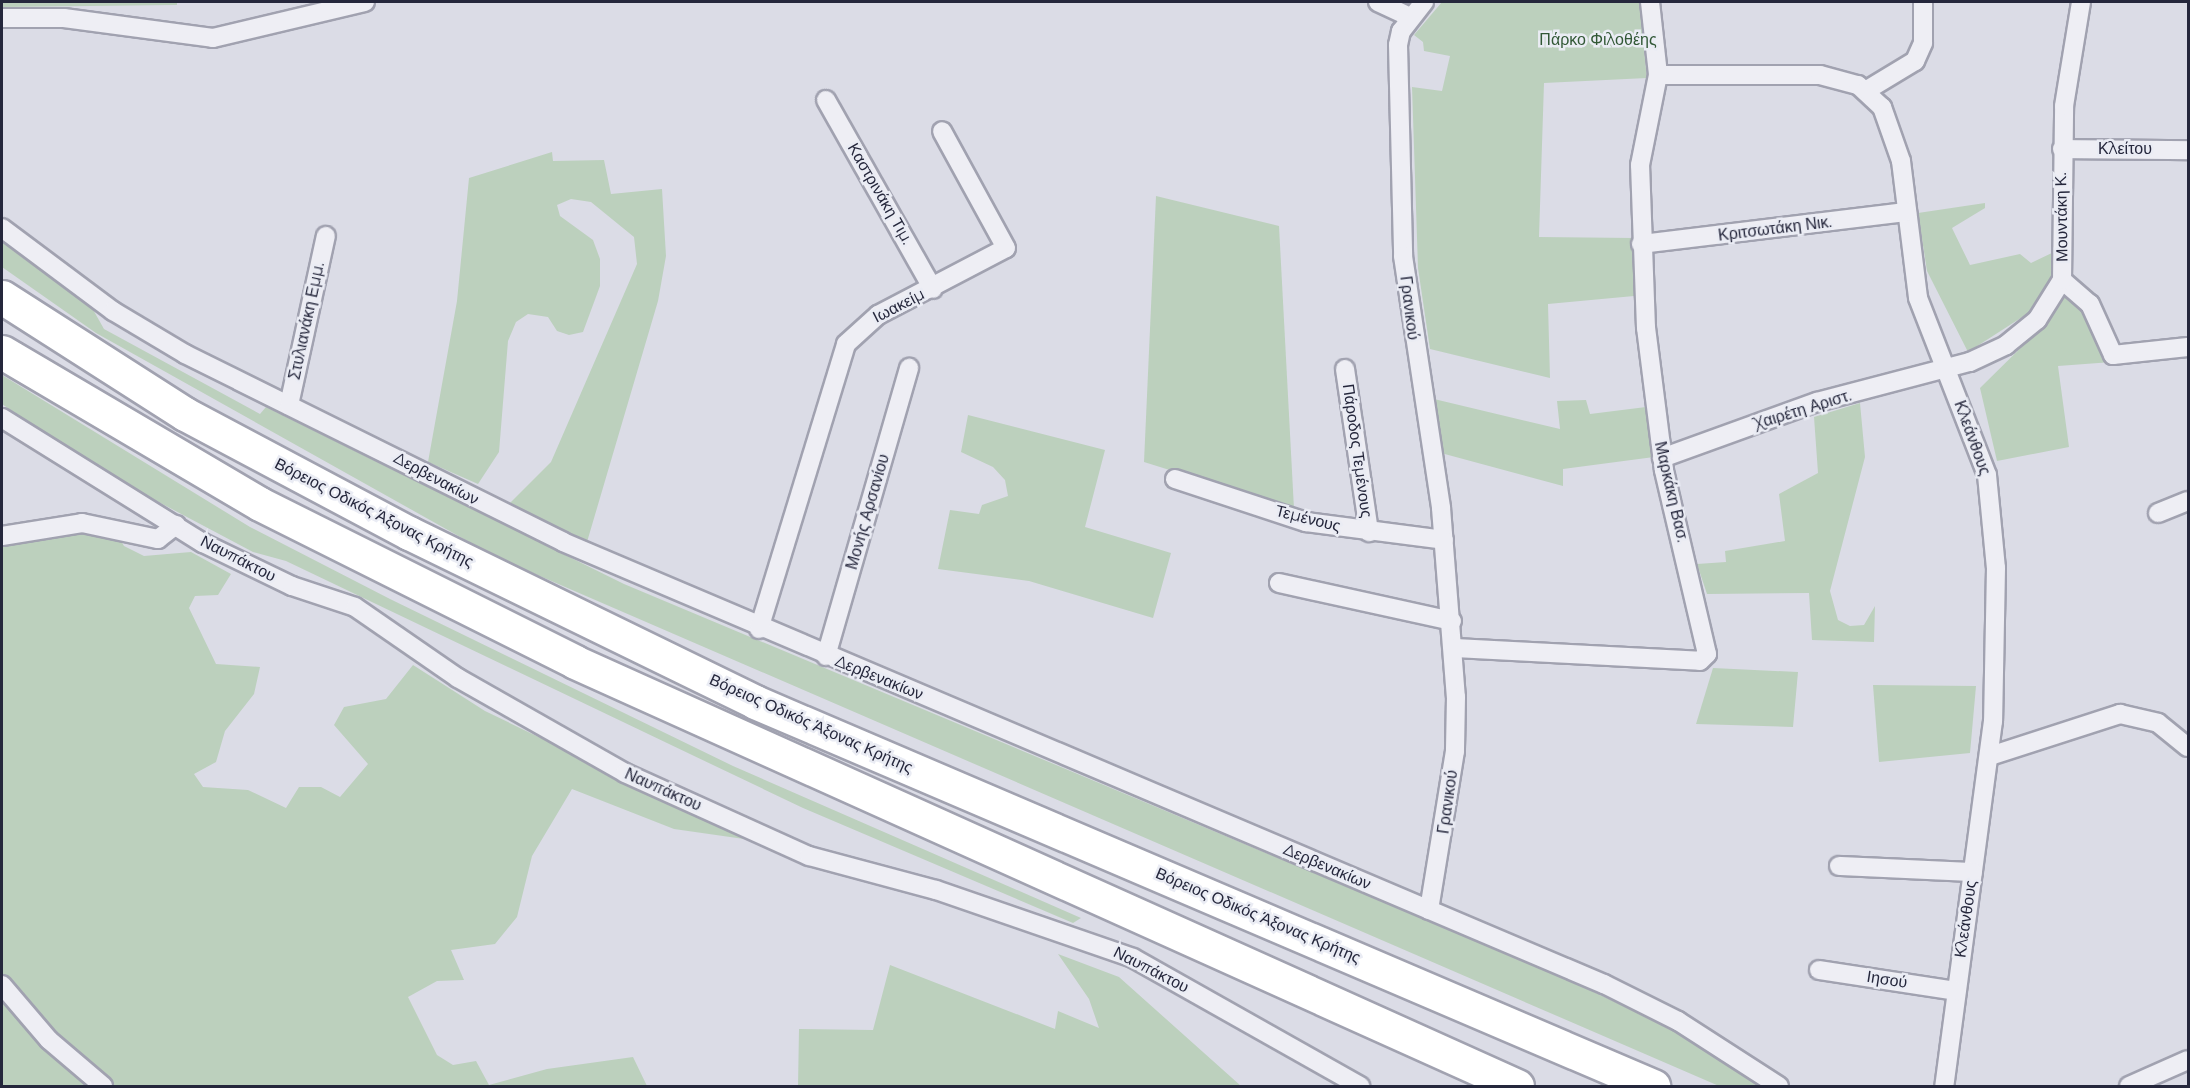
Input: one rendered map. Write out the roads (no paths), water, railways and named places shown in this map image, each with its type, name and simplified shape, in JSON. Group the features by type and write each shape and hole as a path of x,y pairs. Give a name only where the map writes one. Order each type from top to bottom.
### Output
{"highway":[{"name":"Βόρειος Οδικός Άξονας Κρήτης","path":"2,297 185,414 409,533 755,702 1653,1086"},
{"path":"2,352 260,504 575,662 1518,1086"}],"street":[{"path":"2,18 64,18 213,38 306,20 364,2"},
{"path":"1378,2 1410,17"},
{"name":"Γρανικού","path":"1424,2 1410,17 1398,57 1404,268 1444,540 1455,648 1455,751 1429,910"},
{"path":"1650,2 1658,75 1805,74 1867,90 1915,61 1923,44 1923,2"},
{"name":"Μουντάκη Κ.","path":"1945,370 2006,345 2037,320 2062,280 2062,149 2069,60 2081,2"},
{"name":"Μαρκάκη Βασ.","path":"1455,648 1704,659 1662,458 1641,244 1641,149 1658,75"},
{"name":"Κλεάνθους","path":"1867,90 1894,134 1908,212 1918,298 1981,457 1992,501 1996,592 1990,756 1944,1086"},
{"name":"Καστρινάκη Τιμ.","path":"826,100 933,288"},
{"name":"Ιωακείμ","path":"759,629 846,344 878,315 1006,248 942,131"},
{"name":"Κλείτου","path":"2062,149 2188,150"},
{"name":"Κριτσωτάκη Νικ.","path":"1641,244 1908,212"},
{"name":"Δερβενακίων","path":"2,228 146,332 563,542 759,629 1429,910 1649,1006 1779,1086"},
{"name":"Στυλιανάκη Εμμ.","path":"289,405 326,236"},
{"path":"2062,280 2090,304 2113,355 2188,347"},
{"name":"Μονής Αρσανίου","path":"826,656 909,368"},
{"name":"Πάροδος Τεμένους","path":"1345,369 1369,532"},
{"name":"Χαιρέτη Αριστ.","path":"1662,458 1817,402 1945,370"},
{"name":"Ναυπάκτου","path":"2,418 176,525 259,571 355,607 467,684 641,780 808,856 936,890 1133,958 1360,1086"},
{"name":"Τεμένους","path":"1175,480 1306,522 1444,540"},
{"path":"2158,513 2188,501"},
{"path":"2,536 82,523 158,539 176,525"},
{"path":"1279,583 1452,621"},
{"path":"1990,756 2120,714 2158,723 2188,747"},
{"path":"1839,866 1973,872"},
{"name":"Ιησού","path":"1819,969 1956,991"},
{"path":"2,985 49,1040 103,1086"},
{"path":"2129,1086 2188,1060"}],"park label":[{"name":"Πάρκο Φιλοθέης","path":"1598,40"}]}
